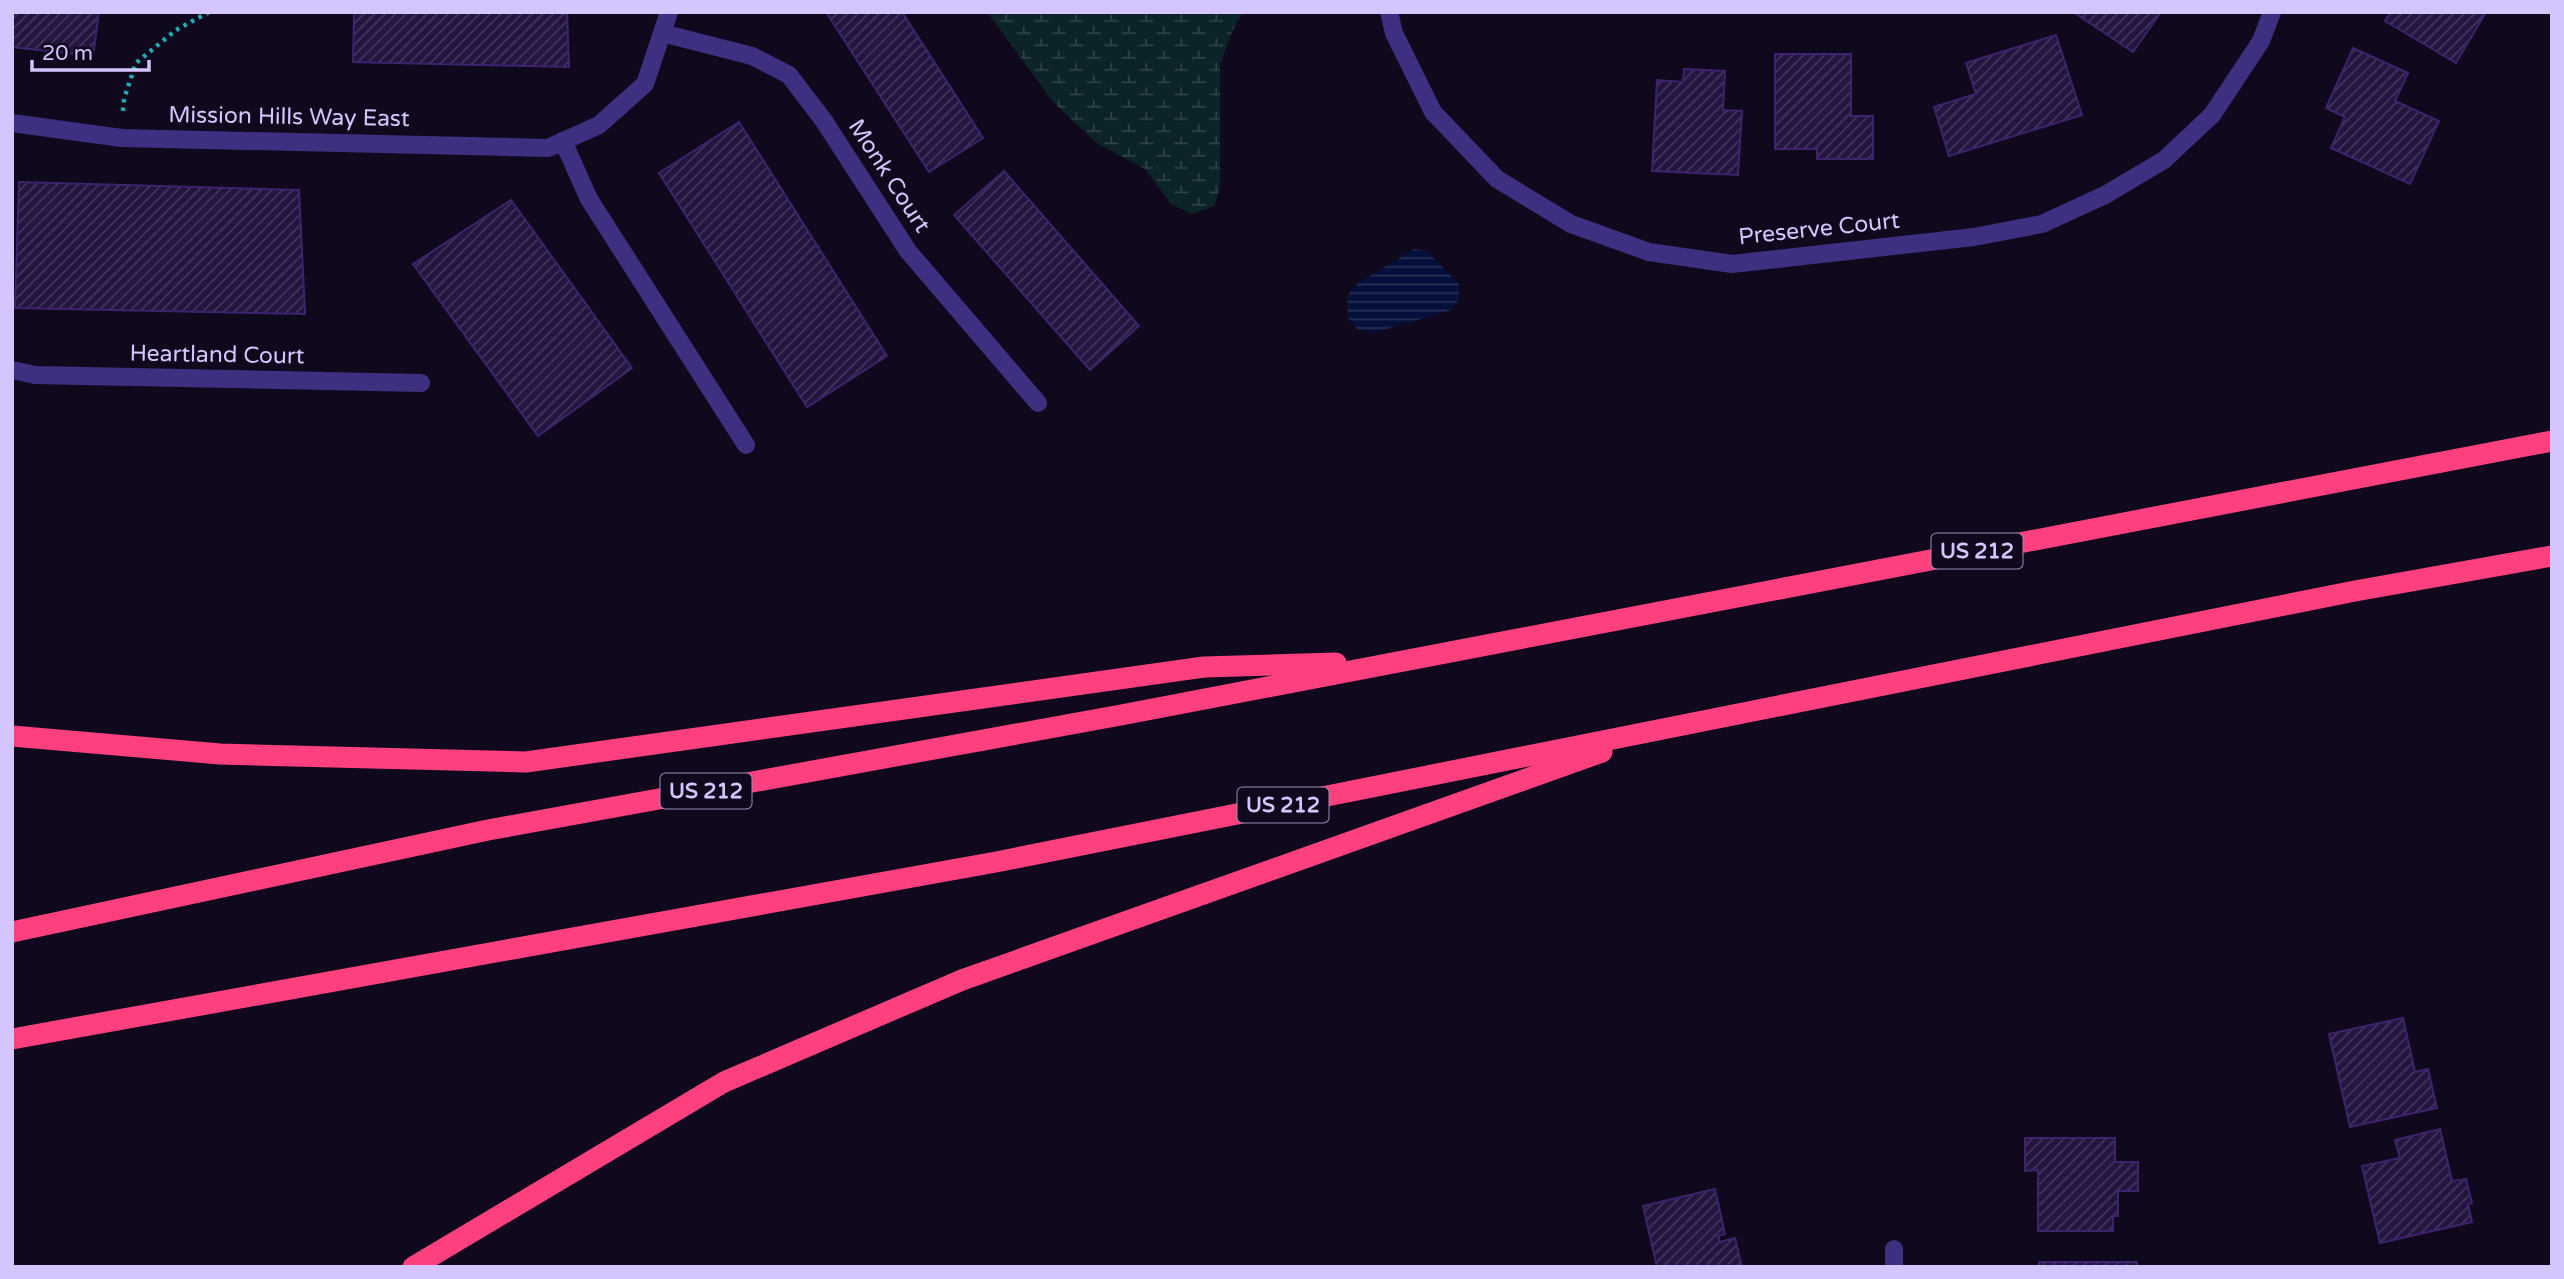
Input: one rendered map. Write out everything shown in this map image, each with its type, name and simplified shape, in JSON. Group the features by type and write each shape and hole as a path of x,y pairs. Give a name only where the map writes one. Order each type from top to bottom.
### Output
{"highway":[{"name":"US 212","path":"12,932 488,830 1121,715 2552,441"},
{"name":"US 212","path":"12,1039 996,862 2355,591 2552,556"},
{"path":"12,736 220,754 526,762 1204,667 1402,661"},
{"path":"413,1267 724,1082 937,990 1671,728"}],"street":[{"name":"Mission Hills Way East","path":"12,123 122,138 548,148 599,125 645,84 669,12"},
{"name":"Preserve Court","path":"1389,12 1394,33 1433,112 1497,179 1571,224 1584,229 1649,252 1732,264 1988,234 2042,224 2105,195 2164,160 2211,115 2260,41 2272,12"},
{"name":"Monk Court","path":"662,33 752,56 789,75 824,121 908,251 1038,403"},
{"path":"564,141 589,199 746,445"},
{"name":"Heartland Court","path":"12,370 35,375 421,383"}],"path":[{"path":"122,138 124,99 136,63 176,30 209,12"}],"green space":[{"path":"987,12 1243,12 1232,32 1220,65 1220,188 1214,206 1192,214 1171,204 1145,169 1098,144 1054,103"}],"shaded area":[{"path":"1414,249 1427,251 1459,284 1459,299 1451,310 1373,333 1357,329 1348,318 1347,297 1354,286"}],"building":[{"path":"12,12 99,12 93,56 12,47"},
{"path":"354,12 567,12 569,67 353,62"},
{"path":"826,12 902,12 983,138 929,172"},
{"path":"2073,12 2161,12 2133,52"},
{"path":"2391,12 2486,12 2456,63 2385,21"},
{"path":"2056,35 2082,115 1949,156 1934,107 1976,94 1966,63"},
{"path":"2353,48 2408,73 2395,101 2439,121 2410,184 2331,148 2345,117 2326,108"},
{"path":"1775,54 1851,54 1851,116 1873,116 1873,159 1817,159 1817,149 1775,149"},
{"path":"1684,69 1725,71 1723,110 1742,111 1738,175 1652,171 1657,80 1683,82"},
{"path":"739,122 887,356 807,407 659,173"},
{"path":"1004,171 1139,326 1090,370 954,215"},
{"path":"19,182 299,190 305,314 15,308"},
{"path":"511,200 632,368 538,436 413,264"},
{"path":"2403,1018 2415,1072 2428,1069 2437,1108 2350,1127 2329,1034"},
{"path":"2440,1129 2452,1181 2466,1179 2472,1203 2468,1204 2472,1222 2380,1243 2362,1166 2400,1158 2395,1140"},
{"path":"2025,1138 2115,1138 2115,1162 2138,1162 2138,1191 2118,1191 2118,1216 2113,1216 2113,1231 2038,1231 2038,1170 2025,1171"},
{"path":"1715,1189 1725,1234 1718,1236 1720,1242 1735,1238 1742,1267 1657,1267 1643,1206"},
{"path":"2039,1262 2137,1262 2137,1267 2039,1267"}]}
